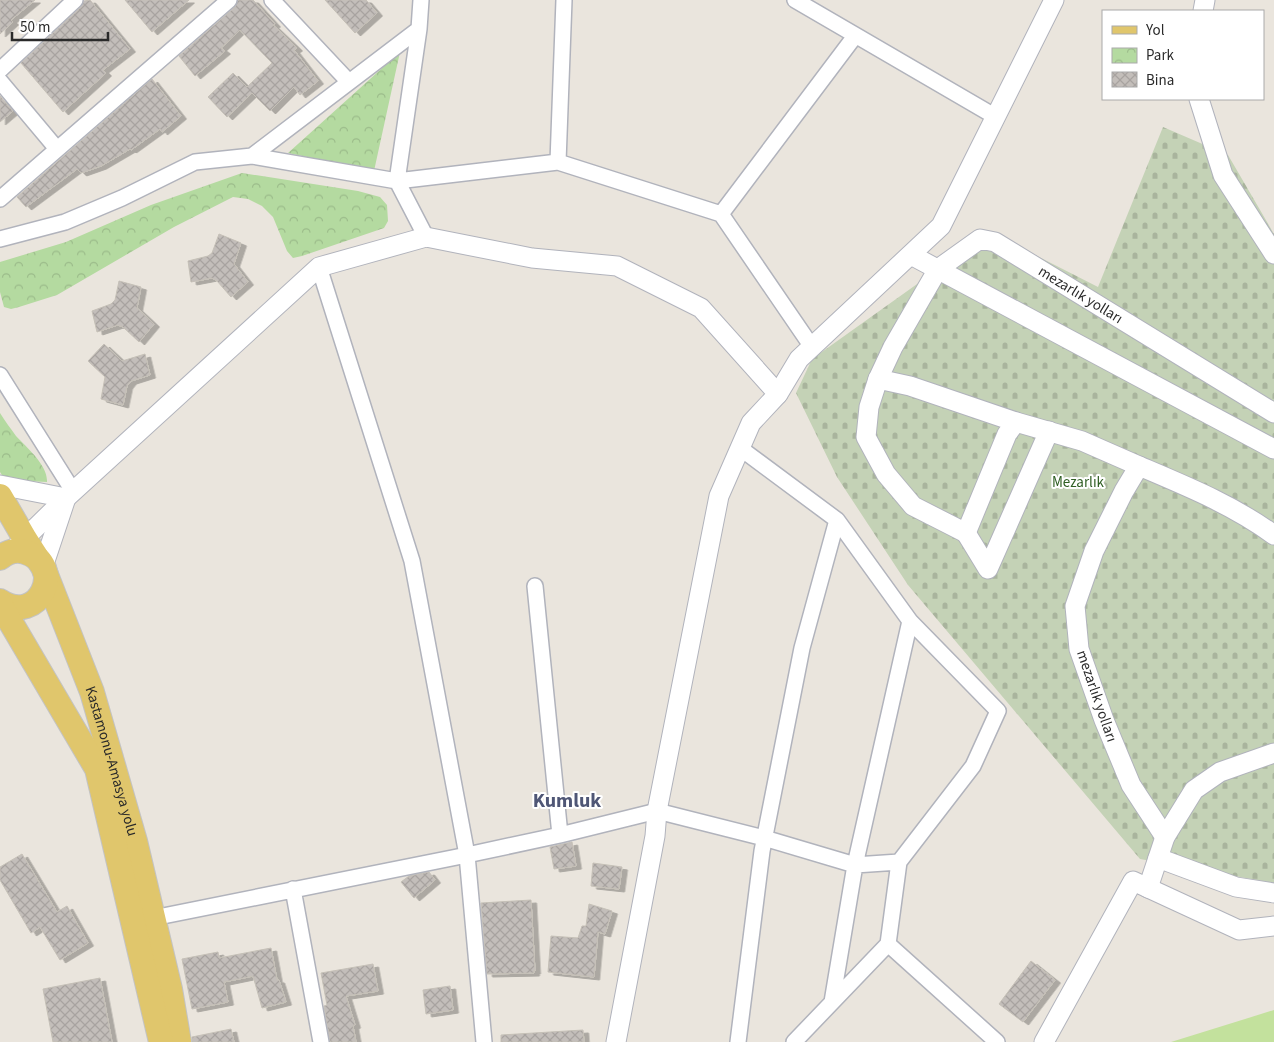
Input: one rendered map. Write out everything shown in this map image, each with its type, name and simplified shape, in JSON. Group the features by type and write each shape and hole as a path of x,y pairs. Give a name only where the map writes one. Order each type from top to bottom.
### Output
{"main road":[{"path":"0,496 12,549 31,554 38,559 44,567 46,576 46,585 42,594 28,606 9,606 0,603"},
{"name":"Kastamonu-Amasya yolu","path":"44,567 92,692 135,841 170,989 179,1042"},
{"name":"Kastamonu-Amasya yolu","path":"0,603 97,769 161,1042"}],"street":[{"path":"0,70 75,0"},
{"path":"0,199 229,0"},
{"path":"272,0 349,82"},
{"path":"421,0 419,29 397,181 426,237"},
{"path":"558,162 564,0"},
{"path":"795,0 996,117"},
{"path":"616,1042 654,836 657,810 719,496 751,423 778,394 805,353 941,226 1054,0"},
{"path":"252,156 419,29"},
{"path":"721,214 855,36"},
{"path":"0,81 57,149"},
{"path":"1199,100 1223,175 1274,254"},
{"path":"0,239 65,222 122,198 195,162 252,156 397,181 558,162 721,214 805,353"},
{"path":"12,549 319,267 426,237 532,258 617,266 701,308 778,394"},
{"name":"mezarlık yolları","path":"966,533 912,506 886,474 866,437 869,407 878,379 893,347 938,269 980,239 995,242 1274,413"},
{"path":"911,255 1274,450"},
{"path":"319,267 412,561 468,855 484,1042"},
{"path":"0,374 70,495 44,567"},
{"path":"878,379 910,386 1016,422 1082,441 1199,492 1253,520 1274,535"},
{"path":"1016,422 1007,434 966,533 988,569 1049,431"},
{"path":"740,448 837,520 910,621 998,711 973,766 899,862 888,944 794,1042"},
{"name":"mezarlık yolları","path":"1139,466 1124,491 1094,551 1075,606 1079,649 1104,720 1131,785 1165,838"},
{"path":"0,485 70,495"},
{"path":"738,1042 764,838 802,648 837,520"},
{"path":"534,586 560,835"},
{"path":"832,1002 855,865 910,621"},
{"path":"1148,888 1165,838 1194,790 1220,772 1274,753"},
{"path":"153,918 468,855 560,835 657,810 764,838 855,865 899,862"},
{"path":"1158,858 1236,887 1274,894"},
{"path":"1044,1042 1134,881 1238,930 1274,926"},
{"path":"293,889 321,1042"},
{"path":"888,944 997,1042"}],"green space":[{"path":"400,52 374,171 288,153"},
{"name":"Mezarlık","path":"1163,127 1228,155 1274,234 1274,883 1140,859 908,585 837,477 796,393 812,359 990,232 1098,287"},
{"path":"242,173 358,191 380,197 387,205 388,221 384,228 293,258 287,251 273,217 262,206 248,199 233,197 174,227 57,295 11,309 4,307 0,292 0,262 66,242 151,205"},
{"path":"0,413 16,436 41,463 47,482 5,480 0,472"},
{"path":"1274,1010 1274,1042 1171,1042"}],"building":[{"path":"0,0 35,0 11,20 13,22 0,34"},
{"path":"90,0 130,49 103,70 106,73 63,112 21,63 81,7 84,1"},
{"path":"125,0 189,0 152,32"},
{"path":"238,0 253,0 275,24 273,25 297,48 294,50 318,81 300,95 294,87 270,111 252,93 227,117 208,97 233,73 247,87 272,63 240,30 221,48 225,51 195,76 179,56 235,7"},
{"path":"325,0 366,0 377,13 355,33"},
{"path":"152,79 181,116 162,132 160,129 131,150 101,166 81,173 77,169 26,207 17,197"},
{"path":"0,96 13,111 0,122"},
{"path":"219,234 241,243 234,264 248,282 231,297 212,278 191,282 188,261 208,256 212,253"},
{"path":"119,281 141,287 137,308 154,324 139,342 123,327 118,325 97,332 92,311 111,304 115,300"},
{"path":"104,344 122,361 145,354 150,375 131,381 127,386 123,405 101,399 105,377 88,361"},
{"path":"572,842 576,866 554,869 550,847"},
{"path":"22,854 57,912 67,906 88,943 60,960 40,927 31,933 0,880 0,867"},
{"path":"593,863 622,867 619,889 591,886"},
{"path":"429,872 435,880 414,898 401,882 409,876"},
{"path":"531,900 534,973 487,974 481,903"},
{"path":"589,904 612,911 605,934 598,932 594,977 548,972 551,936 578,938 582,926 586,926"},
{"path":"271,948 277,980 279,980 286,1002 262,1008 253,976 224,982 228,1002 192,1009 182,959 218,952 219,958"},
{"path":"1031,961 1055,980 1023,1022 999,1004"},
{"path":"373,964 378,991 346,996 355,1025 353,1026 356,1042 330,1042 324,1006 327,1005 321,973"},
{"path":"100,978 112,1042 53,1042 43,989"},
{"path":"450,986 453,1010 426,1014 423,990"},
{"path":"231,1029 234,1042 192,1042 192,1037"},
{"path":"583,1030 584,1042 501,1042 501,1035"}],"district":[{"name":"Kumluk","path":"567,800"}]}
